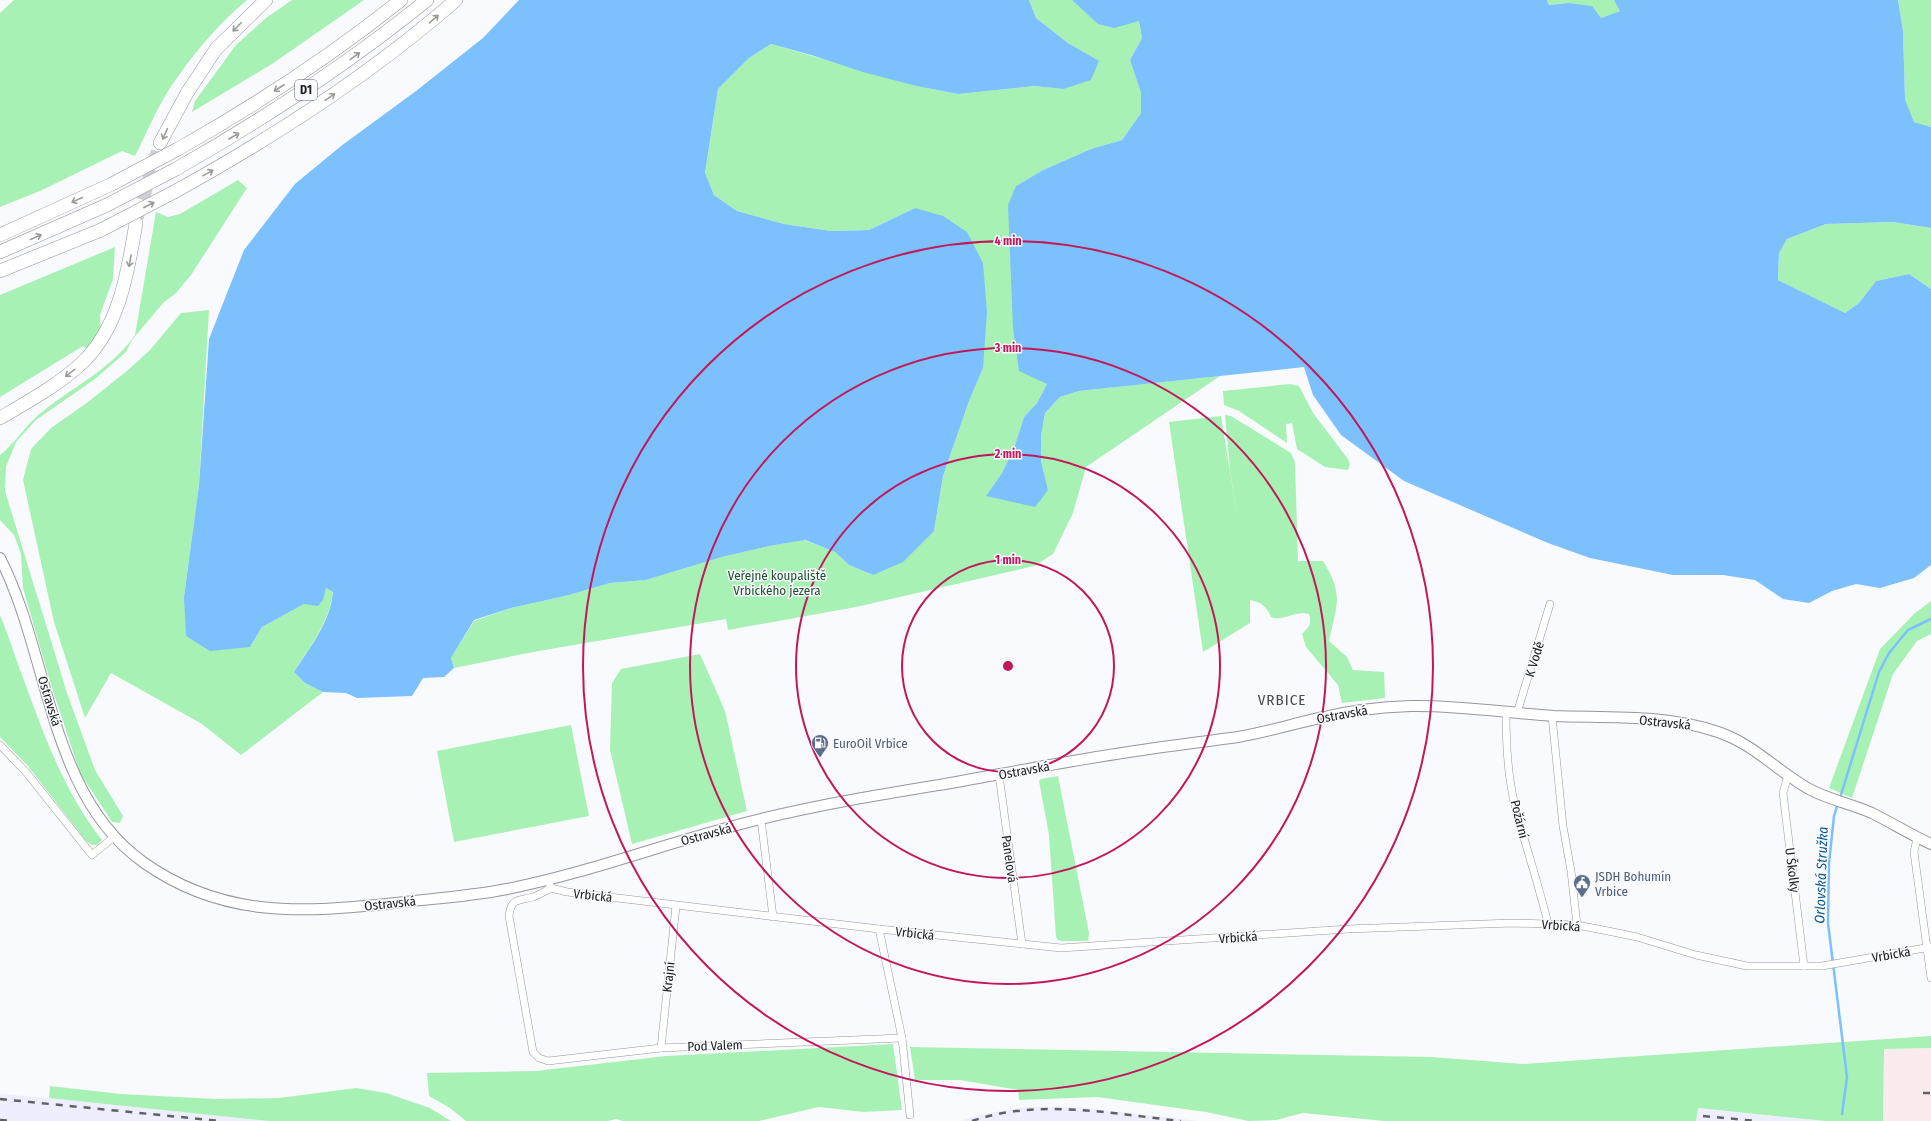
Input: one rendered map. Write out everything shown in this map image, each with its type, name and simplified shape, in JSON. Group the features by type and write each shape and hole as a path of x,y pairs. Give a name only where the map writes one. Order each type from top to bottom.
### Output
{"highway":[{"path":"160,143 187,93 216,49 266,0"},
{"name":"D1","path":"0,235 112,184 230,120 339,48 401,0"},
{"name":"D1","path":"0,252 107,205 176,169 237,134 289,102 350,60 427,0"},
{"path":"0,271 102,230 224,165 316,107 429,23 456,0"},
{"path":"0,418 39,395 72,371 99,343 119,301 130,262 136,223"}],"main road":[{"name":"Ostravská","path":"0,558 23,613 64,749 73,771 91,804 115,836 147,865 193,890 238,903 273,909 336,909 549,884 761,819 1124,752 1267,732 1319,718 1366,709 1426,706 1552,716 1663,720 1697,726 1717,732 1749,746 1788,775 1812,790 1872,813 1917,838 1931,844"}],"street":[{"name":"K Vodě","path":"1517,713 1550,604"},
{"name":"Požární","path":"1506,712 1506,740 1516,808 1538,881 1548,924"},
{"path":"1552,716 1563,826 1571,871 1577,925"},
{"path":"0,746 26,772 92,855 115,836"},
{"name":"Panelová","path":"999,775 1022,944"},
{"name":"U Školky","path":"1788,775 1783,793 1804,966"},
{"path":"761,819 773,917"},
{"path":"1917,838 1914,852 1929,947 1931,978"},
{"name":"Vrbická","path":"549,884 567,892 676,906 1061,948 1428,925 1548,924 1577,925 1638,937 1696,955 1747,966 1822,966 1929,947"},
{"name":"Pod Valem","path":"549,884 536,896 515,901 510,907 509,916 533,1052 539,1058 548,1061 661,1048 902,1038"},
{"name":"Krajní","path":"661,1048 676,906"},
{"path":"879,929 902,1038 910,1115"}],"shaded area":[{"path":"1931,1048 1931,1121 1883,1121 1884,1049"},
{"path":"0,1094 49,1098 269,1121 0,1121"},
{"path":"1026,1107 1077,1107 1199,1121 960,1121 983,1114"},
{"path":"1697,1108 1825,1121 1696,1121"}],"green space":[{"path":"14,0 247,0 216,29 180,73 162,102 135,156 122,151 40,191 0,207 0,13"},
{"path":"292,0 364,0 272,64 192,112 195,101 236,45 266,18"},
{"name":"Veřejné koupaliště Vrbického jezera","path":"1029,0 1072,0 1139,21 1142,38 1130,60 1141,93 1141,113 1122,140 1091,149 1043,170 1016,186 1047,384 1037,403 1024,417 1015,445 1002,473 986,496 1048,491 1041,461 1041,436 1045,413 1060,397 1079,391 1220,376 1086,467 1073,513 1053,554 1034,566 856,607 728,630 726,619 533,652 454,668 451,658 474,621 511,608 569,595 610,583 646,580 722,557 769,546 804,540 835,552 849,565 873,575 934,531 943,476 969,401 983,368 915,208 869,230 831,231 784,224 737,211 714,195 705,174 718,89 749,58 771,44 916,86 958,94 1034,86 1063,89 1098,61 1068,43 1036,18"},
{"path":"1547,0 1614,0 1621,11 1601,18 1569,3 1549,5"},
{"path":"1898,0 1931,0 1931,127 1914,122 1905,99 1903,31"},
{"path":"238,180 247,188 191,275 176,293 163,303 132,340 126,352 95,379 36,420 16,442 6,467 5,491 67,693 95,770 123,816 120,823 112,822 80,773 52,688 23,588 21,554 14,535 0,520 0,455 36,417 101,369 125,348 135,335 156,212 168,217 180,214"},
{"path":"1893,222 1931,228 1931,289 1909,274 1876,281 1859,303 1845,313 1778,280 1779,253 1787,239 1826,224"},
{"path":"115,247 113,279 100,315 101,333 88,350 83,346 0,397 0,295"},
{"path":"209,310 199,485 184,597 250,647 262,627 304,604 323,600 325,587 333,592 331,603 323,624 294,672 305,683 323,692 241,755 202,724 111,673 85,718 54,622 23,480 31,449 51,428 88,402 128,370 150,350 181,313"},
{"path":"1290,384 1299,386 1313,413 1348,459 1350,464 1348,470 1325,467 1297,449 1292,423 1286,424 1287,443 1239,411 1224,405 1223,391"},
{"path":"1225,415 1231,416 1291,453 1295,462 1298,561 1323,561 1334,583 1337,600 1329,641 1347,657 1353,670 1384,672 1385,698 1342,703 1338,685 1306,647 1302,634 1309,625 1309,614 1299,613 1275,618 1271,617 1268,610 1263,606 1250,600 1250,623 1203,652 1169,422 1221,416 1240,533 1230,470"},
{"path":"1931,601 1931,634 1917,641 1893,674 1852,798 1829,788 1880,649 1915,613"},
{"path":"0,615 53,756 75,799 102,840 97,845 92,845 86,841 28,766 0,737"},
{"path":"700,654 725,711 747,811 632,844 610,750 612,683 621,669"},
{"path":"571,725 589,816 454,842 437,751"},
{"path":"1058,776 1089,933 1088,941 1062,941 1058,940 1056,937 1049,835 1039,781 1041,779"},
{"path":"1931,1036 1931,1048 1884,1049 1883,1121 1825,1121 1698,1108 1696,1121 1384,1121 1303,1113 1276,1120 1248,1121 1206,1112 1097,1097 1019,1100 1018,1090 960,1080 915,1080 910,1047 1431,1057 1523,1064"},
{"path":"893,1044 902,1110 864,1112 819,1107 759,1121 623,1121 616,1119 608,1121 466,1121 450,1108 429,1096 427,1073 536,1071 666,1056"},
{"path":"50,1086 121,1094 216,1099 279,1098 356,1088 386,1093 430,1108 451,1121 269,1121 49,1098"}],"water":[{"path":"519,0 1029,0 1036,18 1068,43 1099,61 1091,80 1063,89 1034,86 958,94 916,86 863,72 771,44 749,58 718,89 705,173 714,195 737,211 784,224 831,231 869,230 915,208 943,216 967,232 983,263 987,312 983,368 969,401 943,476 934,531 903,562 873,575 849,565 835,552 805,540 769,546 722,557 646,580 610,583 569,595 511,608 474,620 451,658 454,668 444,677 423,678 412,696 357,698 346,693 323,692 305,683 294,672 313,644 328,614 333,592 326,588 323,600 318,606 304,604 262,627 250,647 210,651 186,636 184,597 199,485 209,339 244,250 295,184 341,146 416,91 483,38"},
{"path":"1072,0 1547,0 1549,5 1569,3 1592,6 1601,18 1620,11 1614,0 1898,0 1903,31 1905,99 1914,122 1931,127 1931,228 1893,222 1826,224 1787,239 1779,253 1778,280 1845,313 1859,303 1876,281 1909,274 1931,289 1931,565 1914,578 1880,588 1856,584 1832,591 1809,603 1783,599 1755,580 1723,575 1673,575 1590,558 1548,543 1404,481 1341,435 1313,395 1304,367 1079,391 1060,397 1045,413 1041,436 1041,461 1048,490 1035,507 986,496 1002,473 1015,445 1024,417 1037,403 1047,384 1019,371 1013,328 1008,205 1016,186 1043,170 1091,149 1122,140 1141,113 1141,93 1130,60 1142,38 1139,21 1114,28 1098,24"}],"waterway":[{"name":"Orlovská Stružka","path":"1840,798 1879,672 1889,653 1908,630 1931,619"},
{"name":"Orlovská Stružka","path":"1838,803 1834,816 1829,863 1828,923 1847,1077 1842,1114"}],"tunnel":[{"path":"137,218 160,143"}],"railway":[{"path":"1923,1093 1931,1093"},
{"path":"0,1099 220,1121"},
{"path":"972,1121 997,1114 1023,1110 1049,1109 1102,1112 1181,1121"},
{"path":"1703,1116 1757,1121"},
{"path":"0,1120 13,1121"}],"place":[{"name":"EuroOil Vrbice","path":"820,758"},
{"name":"JSDH Bohumín Vrbice","path":"1582,898"}],"district":[{"name":"VRBICE","path":"1282,700"}]}
